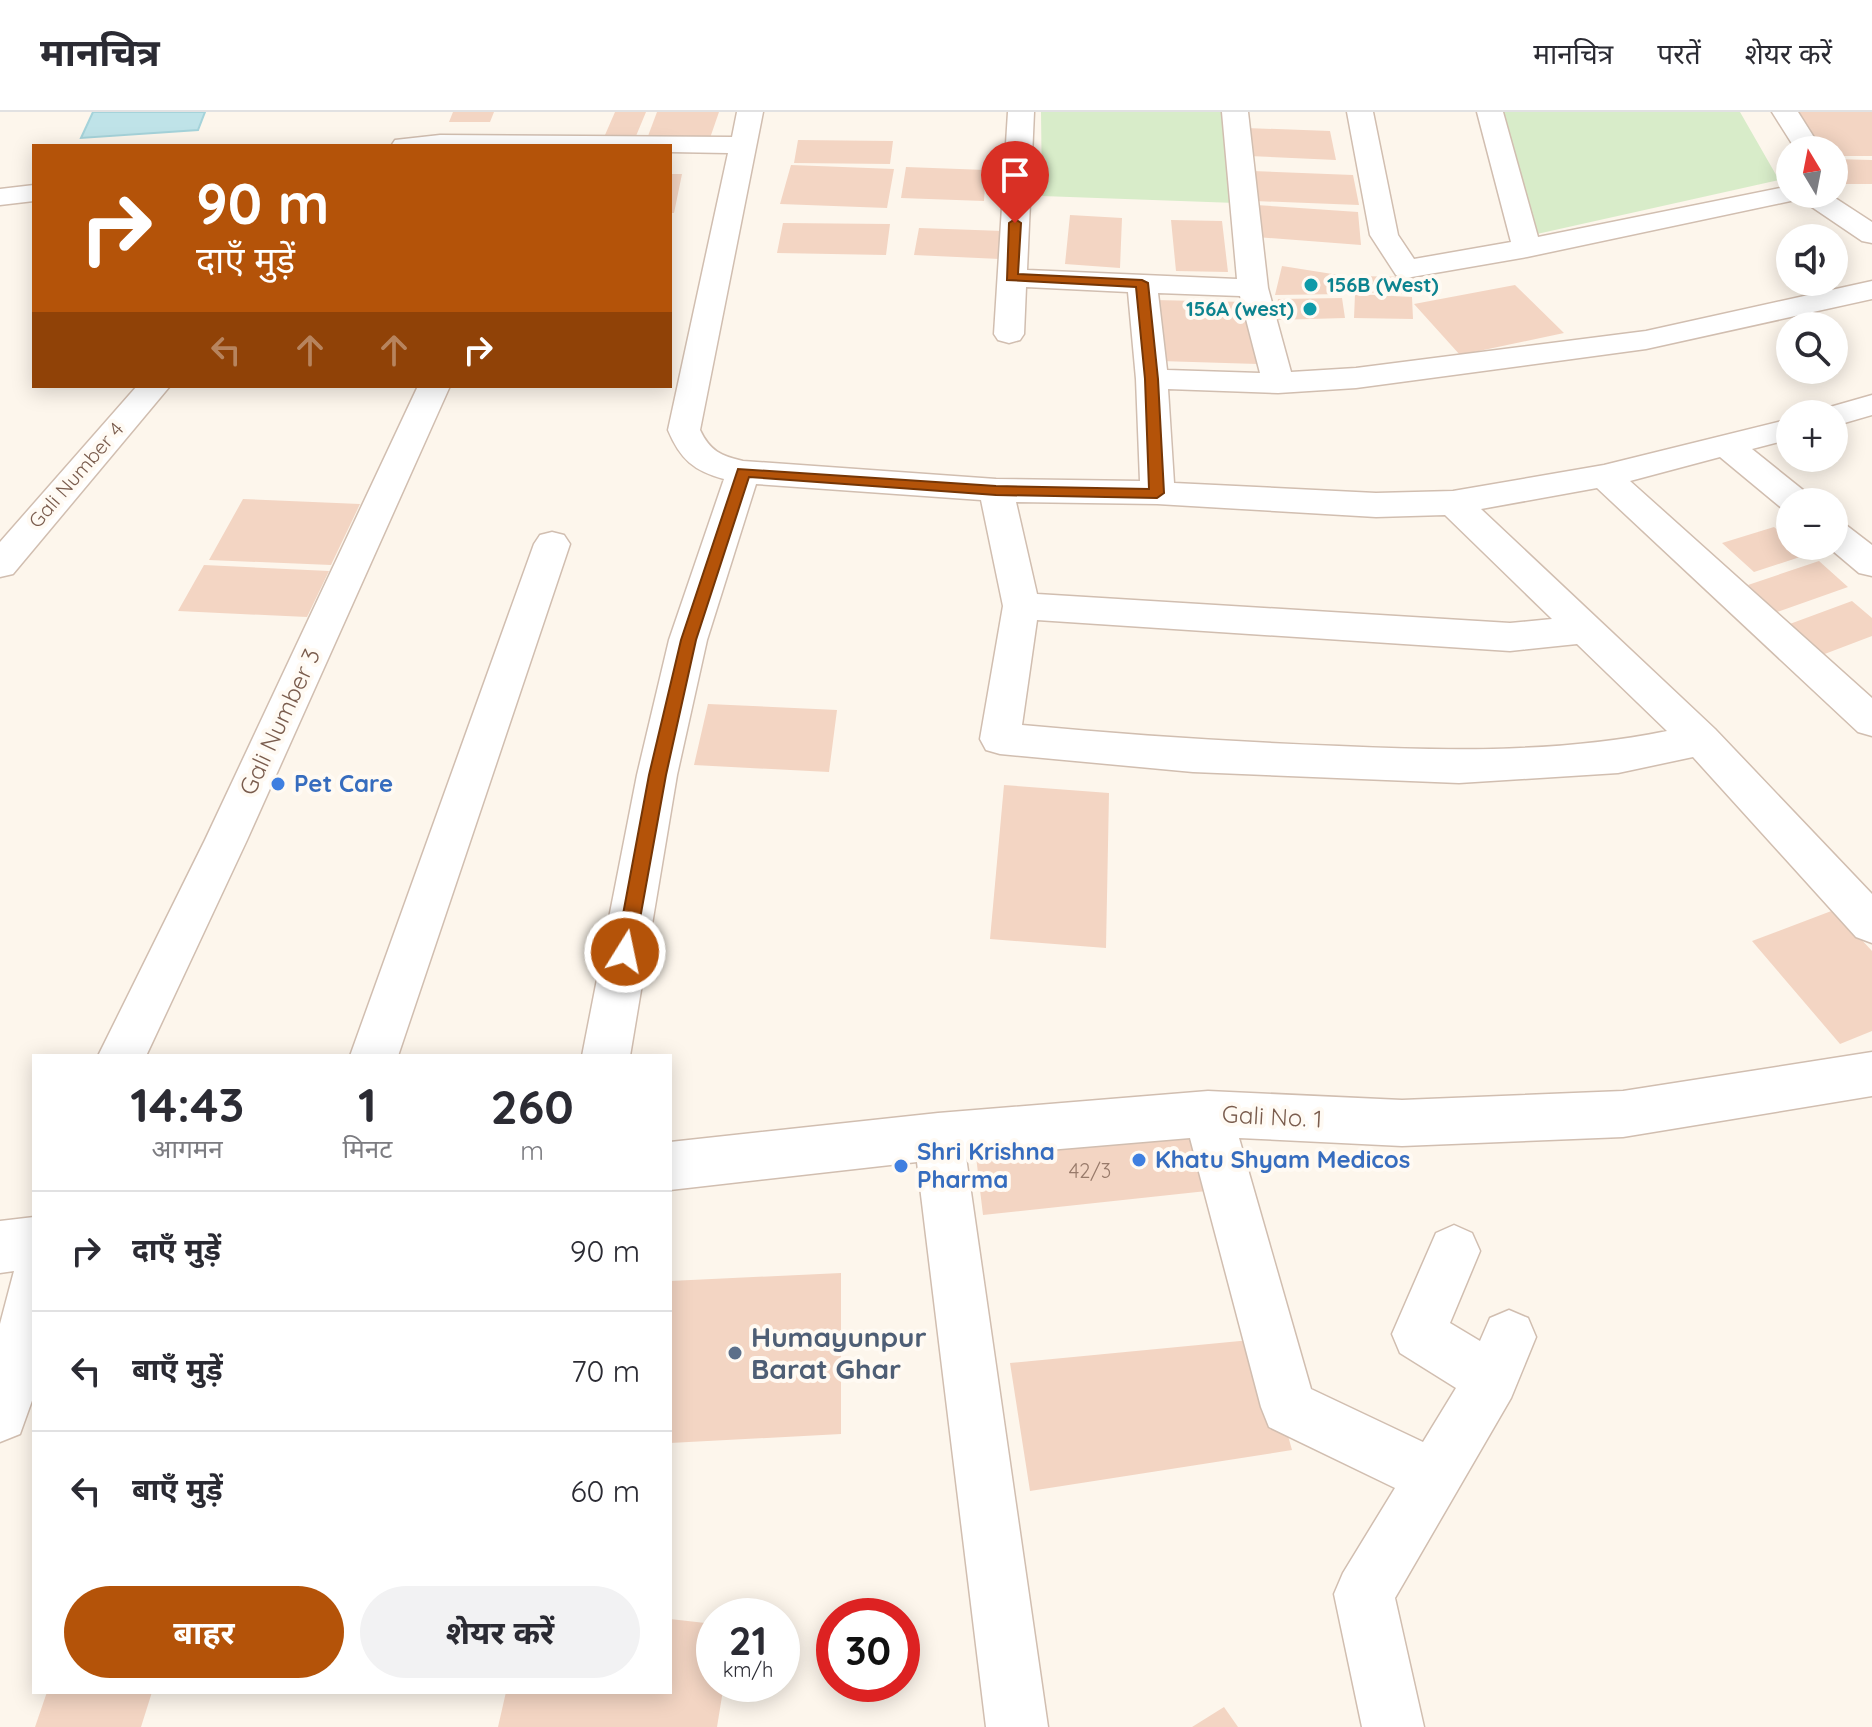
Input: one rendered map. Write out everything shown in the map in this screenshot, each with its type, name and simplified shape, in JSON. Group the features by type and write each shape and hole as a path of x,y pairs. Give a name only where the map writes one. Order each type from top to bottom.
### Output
{"street":[{"path":"750,112 684,430 691,448 704,462 743,472 996,490 1157,493 1376,505 1453,503 1604,476 1776,433"},
{"path":"1009,334 1021,112"},
{"path":"1235,112 1253,288 1278,383"},
{"path":"1360,112 1384,235 1406,269 1527,248 1776,197"},
{"path":"1490,112 1527,248"},
{"path":"1785,112 1800,136"},
{"path":"428,144 467,144"},
{"path":"672,145 741,145"},
{"path":"2,199 32,193"},
{"path":"1832,208 1872,235"},
{"path":"1011,278 1253,288"},
{"path":"1142,283 1152,379 1157,493"},
{"path":"1152,379 1278,383 1356,378 1646,340 1872,290"},
{"name":"Gali Number 4","path":"0,565 152,388"},
{"name":"Gali Number 3","path":"123,1054 226,840 433,388"},
{"path":"1848,412 1872,405"},
{"path":"1728,447 1779,488"},
{"path":"606,1054 657,775 688,640 743,472"},
{"path":"1604,476 1872,721"},
{"path":"996,490 1021,606 1000,739 1193,756 1459,767 1618,757 1701,740"},
{"path":"1453,503 1701,740 1872,924"},
{"path":"375,1054 552,544"},
{"path":"1021,606 1510,637 1585,630"},
{"name":"Gali No. 1","path":"672,1166 938,1136 1208,1114 1402,1123 1623,1114 1872,1074"},
{"path":"1208,1114 1289,1407 1432,1476"},
{"path":"938,1136 1017,1727"},
{"path":"0,1247 32,1243"},
{"path":"1393,1727 1364,1594 1500,1358 1419,1334 1454,1251"},
{"path":"0,1414 21,1353 32,1297"}],"green space":[{"path":"1041,112 1225,112 1236,203 1042,196"},
{"path":"1502,112 1740,112 1776,175 1776,181 1528,236"}],"water":[{"path":"93,112 205,112 198,130 81,138"}],"building":[{"path":"453,112 494,112 490,122 449,122"},
{"path":"615,112 646,112 636,136 605,135"},
{"path":"657,112 719,112 710,138 648,136"},
{"path":"1793,112 1872,112 1872,156 1848,156 1848,136 1812,136"},
{"path":"1246,128 1330,131 1336,160 1249,156"},
{"path":"798,140 893,141 890,164 794,163"},
{"path":"1848,159 1872,160 1872,184 1848,184"},
{"path":"791,165 894,169 887,208 780,204"},
{"path":"906,167 986,170 984,201 901,198"},
{"path":"1252,171 1353,175 1359,205 1255,201"},
{"path":"672,174 682,174 674,213"},
{"path":"1256,205 1358,212 1361,245 1256,237"},
{"path":"1070,215 1122,218 1120,268 1065,264"},
{"path":"1171,220 1222,221 1228,272 1176,271"},
{"path":"783,223 890,224 886,255 777,253"},
{"path":"919,228 1003,231 1000,259 914,255"},
{"name":"156B (West)","path":"1282,266 1345,276 1345,294 1275,295"},
{"path":"1353,276 1414,277 1416,294 1353,292"},
{"path":"1515,285 1564,333 1460,355 1414,304"},
{"path":"1355,294 1412,297 1413,319 1354,318"},
{"name":"156A (west)","path":"1342,298 1345,318 1275,320 1278,299"},
{"path":"1154,300 1248,302 1258,364 1160,361"},
{"path":"243,499 360,504 331,565 209,560"},
{"path":"1774,527 1776,560 1791,560 1754,572 1722,543"},
{"path":"1819,561 1848,587 1777,612 1748,585"},
{"path":"204,565 329,571 307,617 178,611"},
{"path":"1852,601 1872,618 1872,636 1822,655 1787,625"},
{"path":"708,704 837,710 829,772 694,765"},
{"path":"1004,785 1109,793 1106,948 990,939"},
{"path":"1834,910 1872,951 1872,1031 1840,1044 1752,941"},
{"path":"1199,1127 1216,1190 983,1215 975,1148"},
{"path":"841,1273 841,1434 672,1443 672,1281"},
{"path":"1261,1339 1292,1450 1030,1491 1010,1363"},
{"path":"672,1619 696,1622 696,1702 721,1702 717,1727 498,1727 506,1694 672,1694"},
{"path":"46,1694 151,1694 141,1727 35,1727"},
{"path":"1224,1707 1238,1727 1192,1727"}],"place":[{"name":"156B (West)","path":"1311,285"},
{"name":"156A (west)","path":"1310,309"},
{"name":"Pet Care","path":"278,784"},
{"name":"Khatu Shyam Medicos","path":"1139,1160"},
{"name":"Shri Krishna Pharma","path":"901,1166"},
{"name":"Humayunpur Barat Ghar","path":"735,1353"}],"route":[{"path":"625,952 657,775 688,640 743,472 996,490 1157,493 1152,379 1142,283 1011,278 1015,223"}]}
